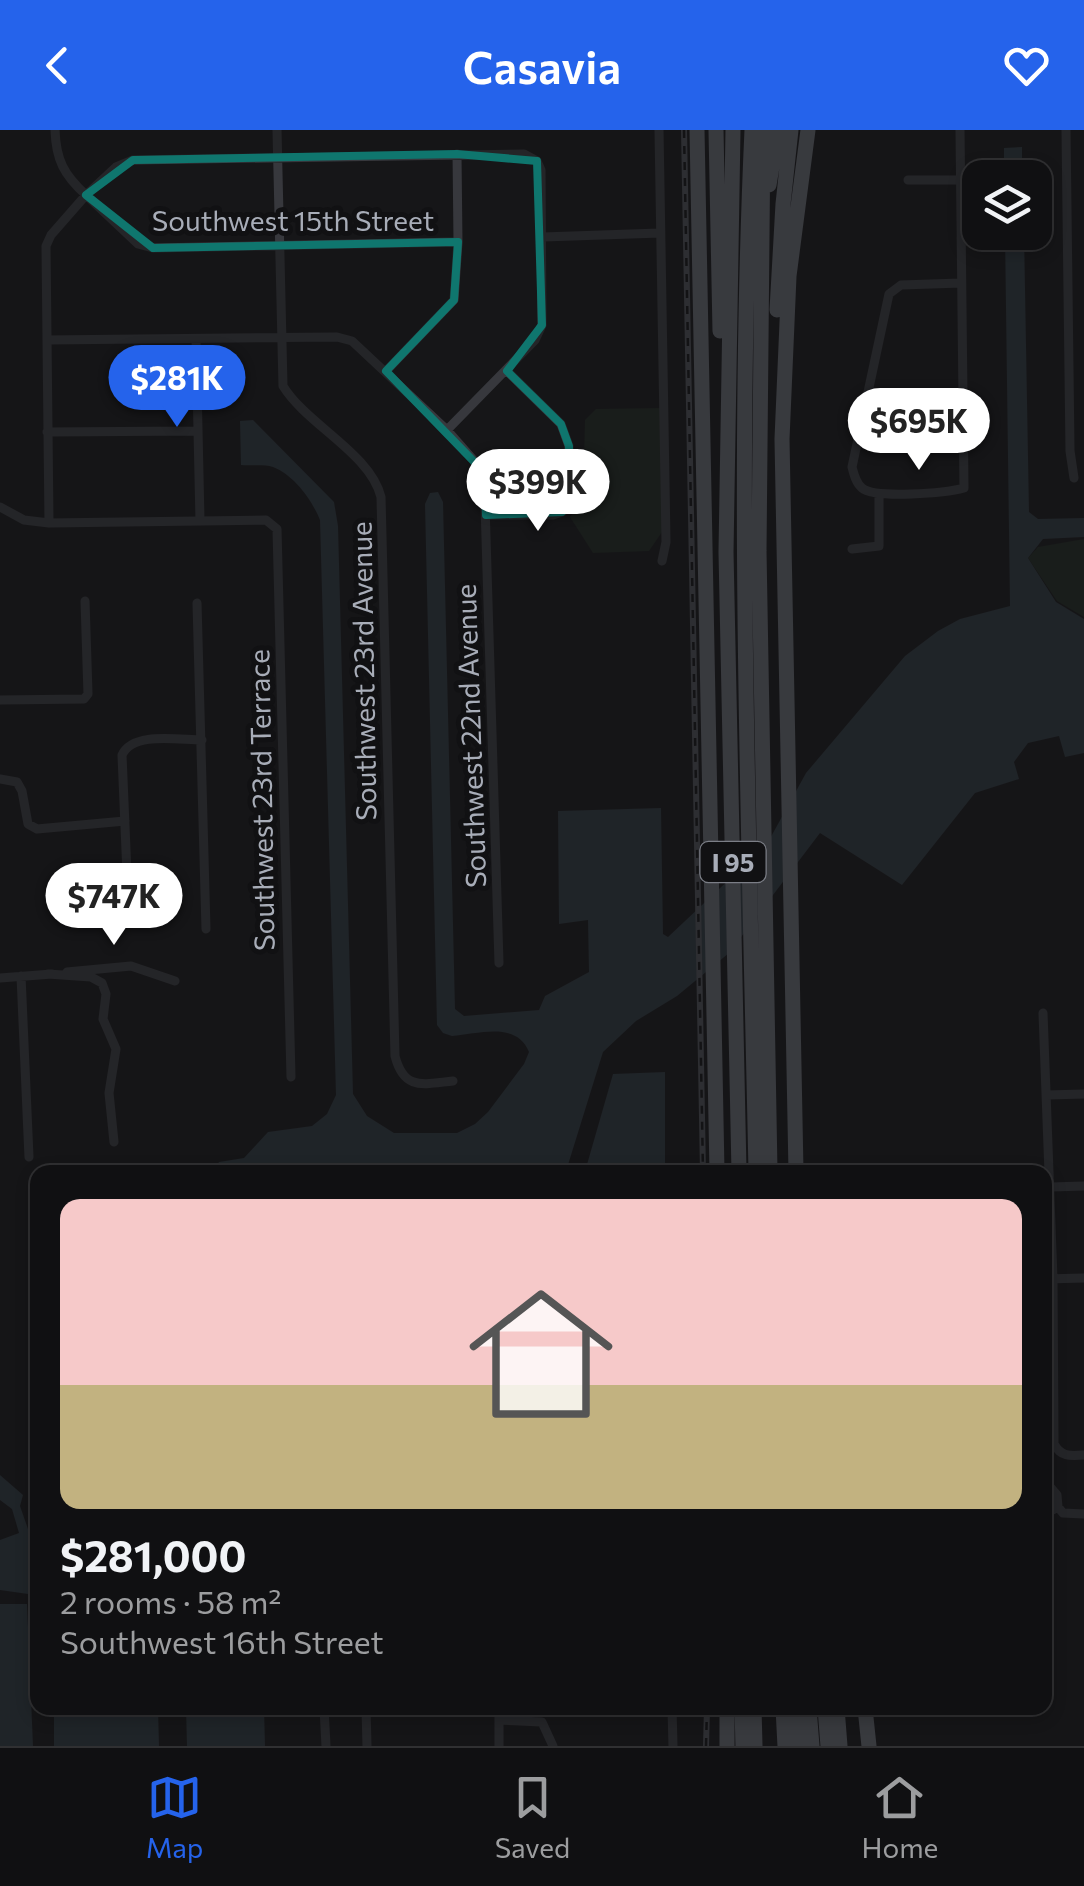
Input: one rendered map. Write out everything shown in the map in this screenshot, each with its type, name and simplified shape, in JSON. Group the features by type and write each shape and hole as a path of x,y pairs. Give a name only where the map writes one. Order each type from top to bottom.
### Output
{"highway":[{"path":"701,130 718,1165"},
{"path":"716,130 718,310 727,384"},
{"path":"731,552 736,130"},
{"name":"I 95","path":"736,130 727,384 742,1165"},
{"path":"752,130 745,528 756,1165"},
{"name":"I 95","path":"763,130 759,551 772,1165"},
{"path":"760,228 778,130"},
{"path":"782,439 778,281 792,130"},
{"path":"796,1165 782,439 788,290 808,130"},
{"path":"727,1715 728,1746"},
{"path":"744,1715 751,1743"},
{"path":"751,1743 753,1715"},
{"path":"778,1746 780,1715"},
{"path":"781,1715 786,1746"},
{"path":"795,1715 797,1746"},
{"path":"810,1715 812,1746"},
{"path":"828,1746 830,1715"},
{"path":"831,1715 840,1746"},
{"path":"856,1715 859,1746"},
{"path":"866,1715 869,1746"}],"street":[{"name":"Southwest 15th Street","path":"55,130 59,164 69,179 138,244 153,248 458,242"},
{"name":"Southwest 23rd Avenue","path":"277,130 281,372 288,395 366,469 381,497 395,1056 400,1073 408,1081 453,1082"},
{"path":"659,130 666,542 662,561"},
{"path":"960,130 964,488 879,494 865,491 852,467 889,294 901,285 961,283"},
{"path":"1066,130 1070,451 1074,478"},
{"path":"386,370 454,300 457,154"},
{"path":"49,523 46,246 86,195 116,168 134,160 524,154 537,161 541,170 542,326 535,340 507,371 447,430"},
{"path":"908,180 960,180"},
{"path":"543,238 660,232"},
{"name":"Southwest 22nd Avenue","path":"47,340 337,337 352,341 447,430 484,472 499,964"},
{"path":"0,507 24,520 49,523 200,521 196,339"},
{"path":"486,514 553,514 570,504 569,446 561,424 507,371"},
{"path":"47,432 196,430"},
{"path":"852,548 880,546 879,494"},
{"name":"Southwest 23rd Terrace","path":"200,521 266,520 277,529 291,1077"},
{"path":"0,700 84,698 88,694 85,601"},
{"path":"196,604 206,929"},
{"path":"127,874 122,755 126,746 137,740 202,740"},
{"path":"0,779 17,782 28,824 37,830 124,821"},
{"path":"0,978 130,966 174,981"},
{"path":"48,974 91,977 102,983 106,994 104,1019 116,1048 109,1092 114,1142"},
{"path":"21,976 28,1157"},
{"path":"1043,1012 1050,1165"},
{"path":"1046,1095 1084,1094"},
{"path":"1052,1187 1084,1186"},
{"path":"1052,1279 1084,1278"},
{"path":"1052,1391 1054,1444 1058,1452 1068,1456 1084,1455"},
{"path":"1052,1490 1063,1513 1084,1514"},
{"path":"1052,1510 1058,1507"},
{"path":"324,1715 326,1746"},
{"path":"366,1715 367,1746"},
{"path":"499,1746 501,1715"},
{"path":"672,1715 672,1746"},
{"path":"503,1720 542,1722 553,1746"}],"highlighted area":[{"path":"457,154 537,161 542,325 507,371 561,424 569,446 570,505 562,512 486,515 484,472 386,371 454,300 458,242 153,248 86,195 133,160"}],"shaded area":[{"path":"1022,147 1022,160 1004,160 1004,148"},
{"path":"1005,250 1024,250 1029,512 1038,519 1084,518 1084,537 1043,539 1028,558 1056,602 1084,619 1084,753 1065,757 1059,736 1028,743 1014,762 1019,779 975,793 902,885 820,833 729,953 677,996 636,1021 603,1052 568,1165 217,1165 244,1158 268,1132 312,1126 327,1114 336,1095 320,520 307,497 281,471 269,466 241,465 240,421 253,420 334,502 338,526 353,1094 367,1116 394,1133 457,1133 475,1124 524,1064 529,1052 516,1036 506,1033 452,1036 437,1025 425,504 430,493 438,492 443,502 455,1009 464,1016 539,1010 545,996 589,972 588,920 559,924 558,811 661,808 663,934 668,937 767,844 806,773 905,656 960,619 1010,606"},
{"path":"660,408 662,532 649,551 593,553 570,517 583,499 585,420 596,409"},
{"path":"1084,539 1084,617 1057,601 1028,558 1038,547"},
{"path":"665,1072 664,1165 587,1165 613,1074"},
{"path":"0,1475 23,1495 20,1506 30,1529 30,1594 0,1590 0,1540 19,1533 12,1509 0,1500"},
{"path":"0,1604 27,1604 33,1746 0,1746"},
{"path":"54,1715 158,1715 159,1746 54,1746"},
{"path":"186,1715 264,1715 265,1746 187,1746"}],"railway":[{"path":"684,130 703,1165"},
{"path":"706,1746 707,1715"}]}
